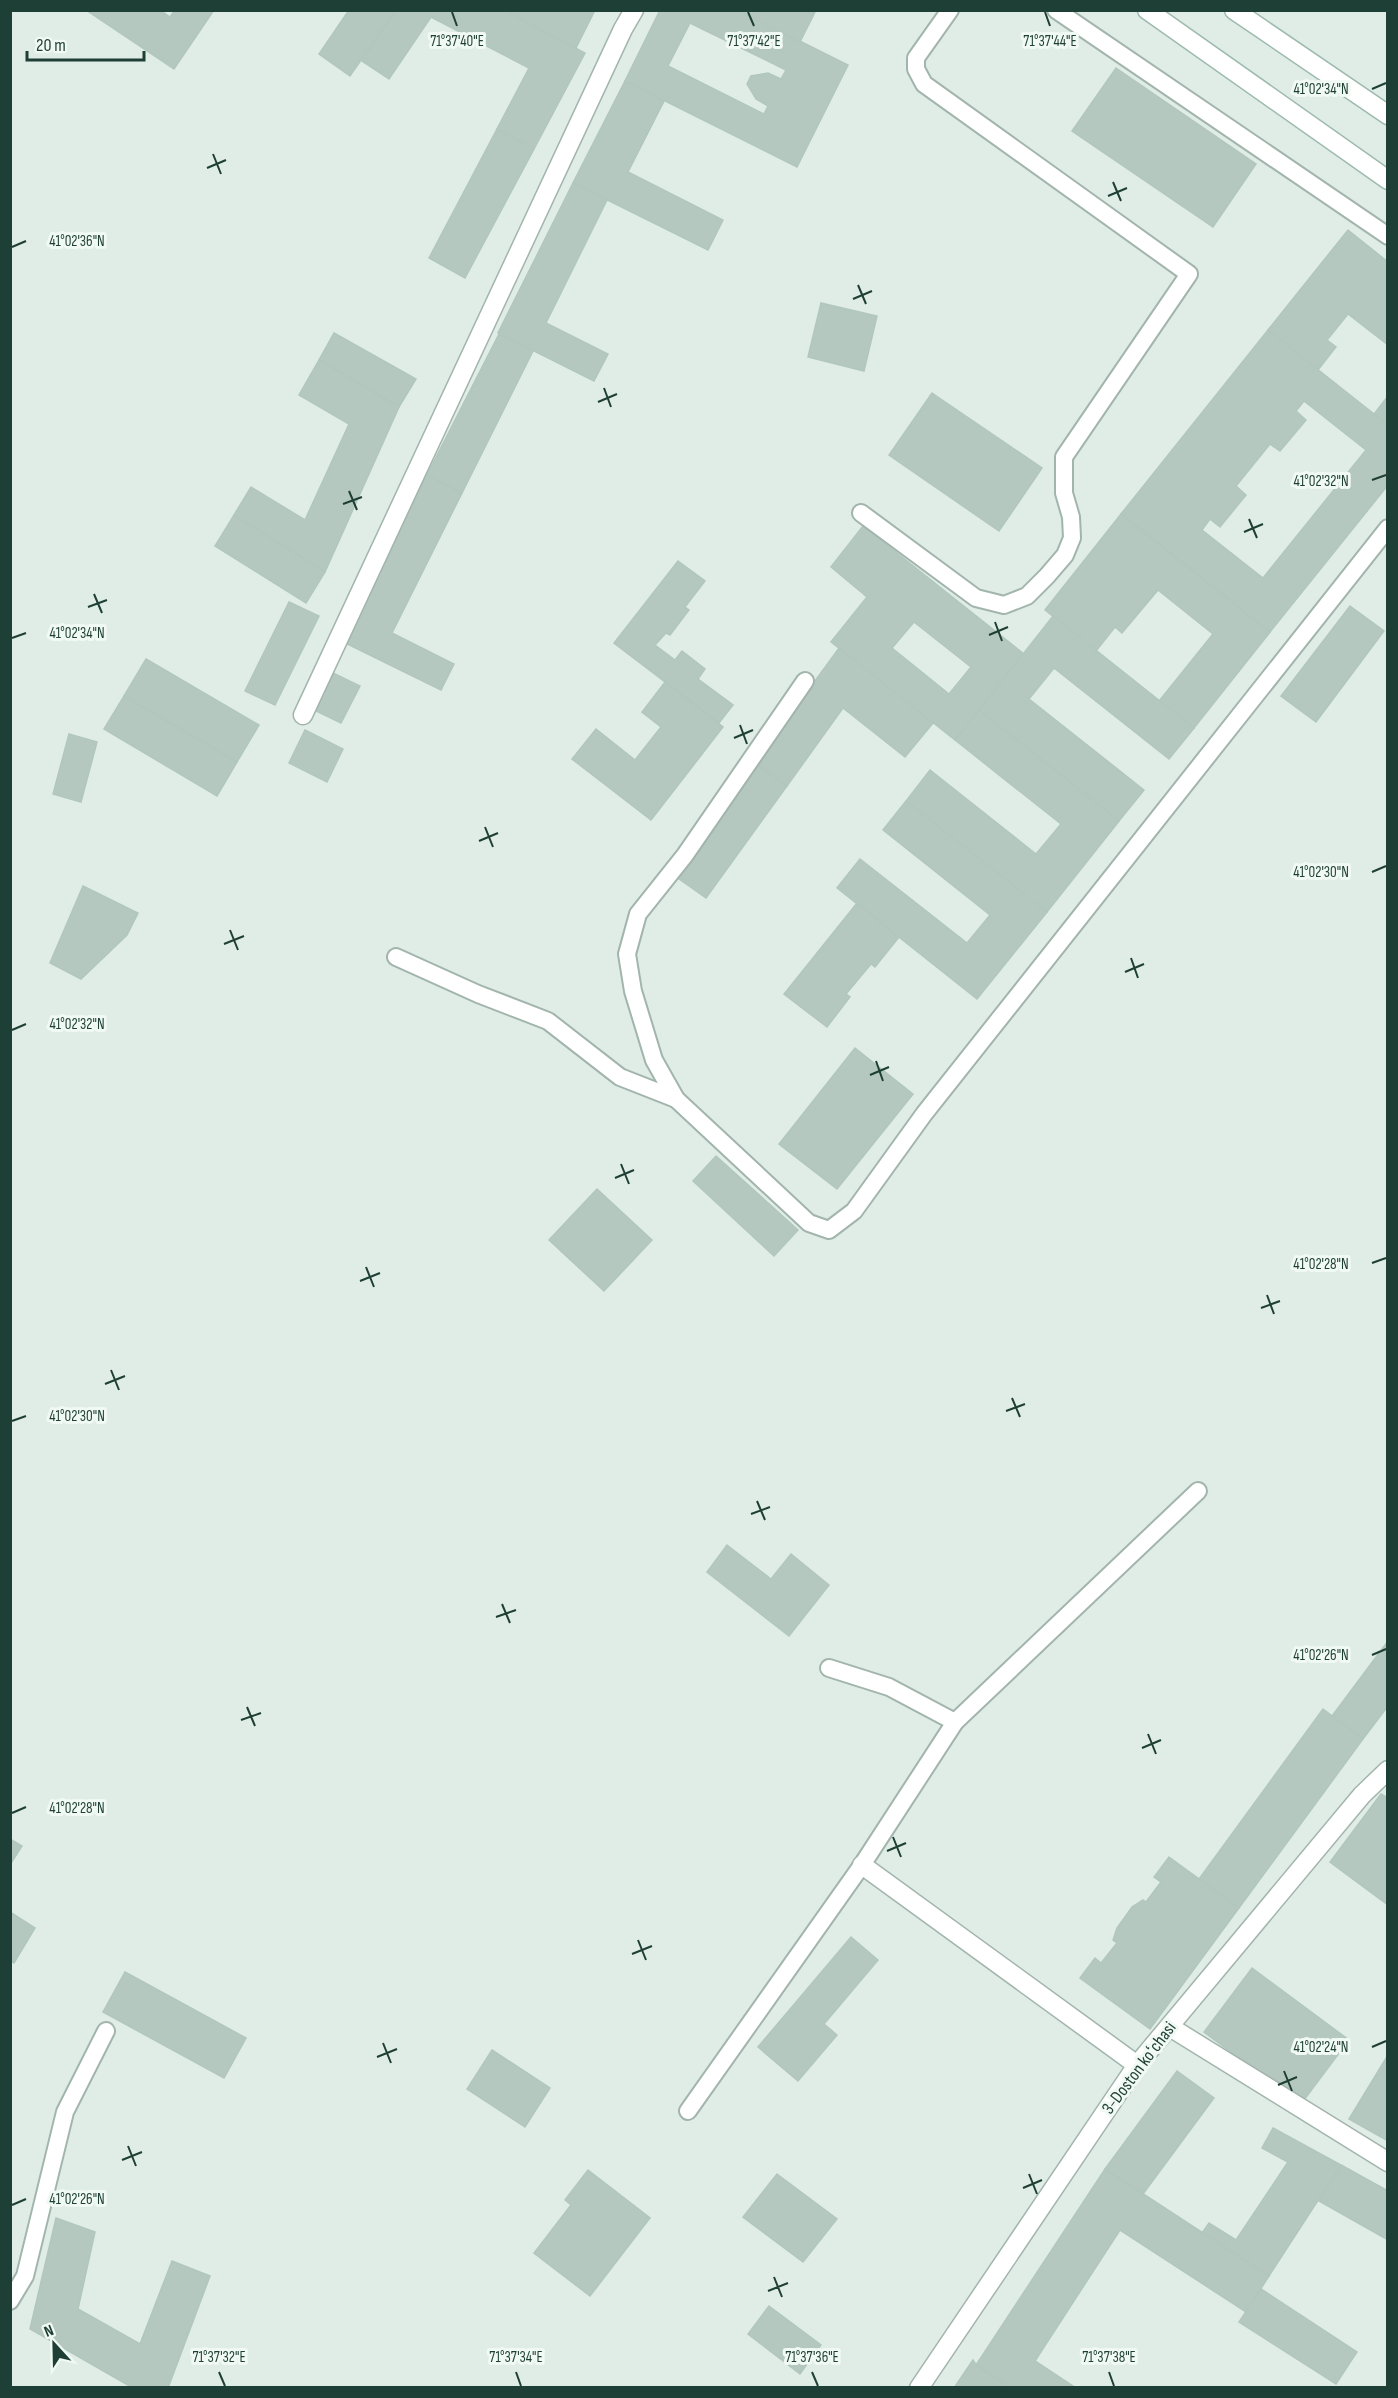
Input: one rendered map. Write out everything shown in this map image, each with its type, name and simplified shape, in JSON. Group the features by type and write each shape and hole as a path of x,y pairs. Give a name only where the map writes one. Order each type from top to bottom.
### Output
{"street":[{"path":"303,715 634,10"},
{"path":"1147,10 1388,180"},
{"path":"1234,10 1388,115"},
{"name":"3-Doston koʻchasi","path":"919,2388 1137,2065 1362,1796 1388,1770"},
{"path":"862,1865 1137,2065"},
{"path":"1170,2027 1388,2162"}],"lane":[{"path":"861,513 976,598 1004,605 1027,596 1065,555 1072,538 1071,517 1064,493 1064,457 1189,274 924,84 916,69 916,58 950,10"},
{"path":"1056,10 1388,236"},
{"path":"805,681 685,855 638,914 627,954 633,991 654,1059 676,1100 809,1223 829,1230 854,1212 924,1114 1388,528"},
{"path":"396,957 478,994 548,1021 621,1077 676,1100"},
{"path":"688,2111 862,1865 955,1722 1198,1491"},
{"path":"829,1668 890,1687 955,1722"},
{"path":"10,2301 25,2276 65,2112 106,2031"}],"building":[{"path":"86,10 160,10 170,17 175,10 214,10 174,69"},
{"path":"349,10 396,10 350,76 319,54"},
{"path":"396,10 504,10 585,53 534,149 497,129 529,68 431,17 389,79 362,61"},
{"path":"504,10 595,10 576,48"},
{"path":"660,10 738,10 848,65 797,167 625,81","holes":["690,23 786,70 781,79 768,73 751,76 747,84 756,99 768,106 764,114 668,66"]},
{"path":"738,10 816,10 800,42"},
{"path":"1116,68 1256,164 1213,227 1072,131"},
{"path":"625,81 664,101 628,172 723,220 708,250 573,183"},
{"path":"497,129 534,149 465,278 429,258"},
{"path":"573,183 607,200 546,323 608,354 594,381 498,333"},
{"path":"1348,230 1388,262 1388,345 1348,314 1327,340 1336,347 1318,370 1268,330"},
{"path":"821,303 877,316 864,371 808,357"},
{"path":"1268,330 1388,425 1388,485 1270,632 1121,514","holes":["1304,401 1366,450 1263,578 1202,530 1210,519 1220,527 1246,495 1236,486 1270,444 1280,451 1306,420 1296,411"]},
{"path":"334,333 416,379 399,407 319,360"},
{"path":"499,334 533,351 462,493 427,475"},
{"path":"319,360 399,407 325,572 234,515 251,487 305,520 349,424 299,395"},
{"path":"932,393 1042,468 999,531 889,455"},
{"path":"1388,396 1388,425 1374,414"},
{"path":"427,475 462,493 392,633 454,664 441,690 343,642"},
{"path":"1121,514 1270,632 1194,728 1159,701 1213,634 1158,590 1122,633 1115,627 1096,651 1045,610"},
{"path":"234,515 325,572 306,603 215,546"},
{"path":"863,526 1024,654 955,740 831,642 867,597 831,567","holes":["914,622 971,667 949,694 892,648"]},
{"path":"678,561 705,581 685,607 689,610 670,635 666,633 655,645 675,660 682,651 705,669 698,679 733,705 719,723 614,643"},
{"path":"289,602 319,616 275,705 245,691"},
{"path":"1350,606 1384,631 1316,722 1281,696"},
{"path":"1053,616 1194,728 1169,759 1054,668 1029,699 1144,790 1119,821 979,710"},
{"path":"839,648 933,723 905,757 843,708 787,786 755,763"},
{"path":"146,659 259,725 237,762 124,696"},
{"path":"333,673 360,686 341,723 314,710"},
{"path":"665,682 723,727 651,820 572,759 596,729 635,760 661,727 642,712"},
{"path":"124,696 237,762 217,796 104,729"},
{"path":"979,710 1119,821 1047,912 906,801 930,770 1036,854 1061,824 955,740"},
{"path":"305,730 343,749 327,782 289,763"},
{"path":"69,734 97,742 81,802 53,794"},
{"path":"755,763 787,786 706,898 675,876"},
{"path":"906,801 1047,912 977,999 837,888 860,859 967,943 990,915 883,830"},
{"path":"83,886 138,913 127,935 81,979 50,963"},
{"path":"857,903 899,937 875,967 871,964 846,994 850,997 827,1027 784,994"},
{"path":"855,1048 913,1094 837,1189 779,1144"},
{"path":"716,1156 798,1230 774,1256 693,1181"},
{"path":"597,1189 652,1240 604,1291 549,1240"},
{"path":"727,1545 771,1579 791,1554 829,1585 789,1636 707,1572"},
{"path":"1388,1641 1388,1706 1363,1739 1332,1716"},
{"path":"1323,1709 1363,1739 1239,1908 1199,1879"},
{"path":"1381,1794 1388,1798 1388,1905 1330,1862"},
{"path":"10,1839 22,1846 10,1865"},
{"path":"1169,1857 1239,1908 1150,2029 1080,1978 1095,1958 1101,1963 1117,1943 1113,1940 1117,1928 1132,1907 1143,1900 1146,1902 1161,1882 1154,1877"},
{"path":"10,1912 35,1928 14,1963 10,1961"},
{"path":"851,1937 878,1960 824,2024 837,2035 798,2081 758,2047"},
{"path":"1252,1968 1349,2040 1301,2104 1204,2032"},
{"path":"125,1972 246,2038 224,2078 103,2012"},
{"path":"492,2050 550,2088 525,2127 467,2089"},
{"path":"1388,2055 1388,2141 1349,2119"},
{"path":"1177,2071 1214,2098 1143,2194 1105,2169"},
{"path":"1273,2128 1341,2165 1269,2276 1202,2233 1209,2223 1236,2240 1288,2162 1262,2148"},
{"path":"1341,2165 1388,2191 1388,2240 1319,2201"},
{"path":"1105,2169 1269,2276 1246,2312 1120,2230 1035,2361 1076,2388 1011,2388 976,2365"},
{"path":"588,2170 650,2218 590,2296 534,2253 571,2205 565,2200"},
{"path":"777,2174 837,2219 803,2262 743,2217"},
{"path":"56,2218 95,2232 78,2309 140,2344 172,2261 210,2276 168,2388 133,2388 30,2329"},
{"path":"1261,2289 1357,2352 1336,2384 1239,2322"},
{"path":"769,2306 821,2345 800,2374 748,2334"},
{"path":"973,2360 976,2365 1011,2388 954,2388"}]}
